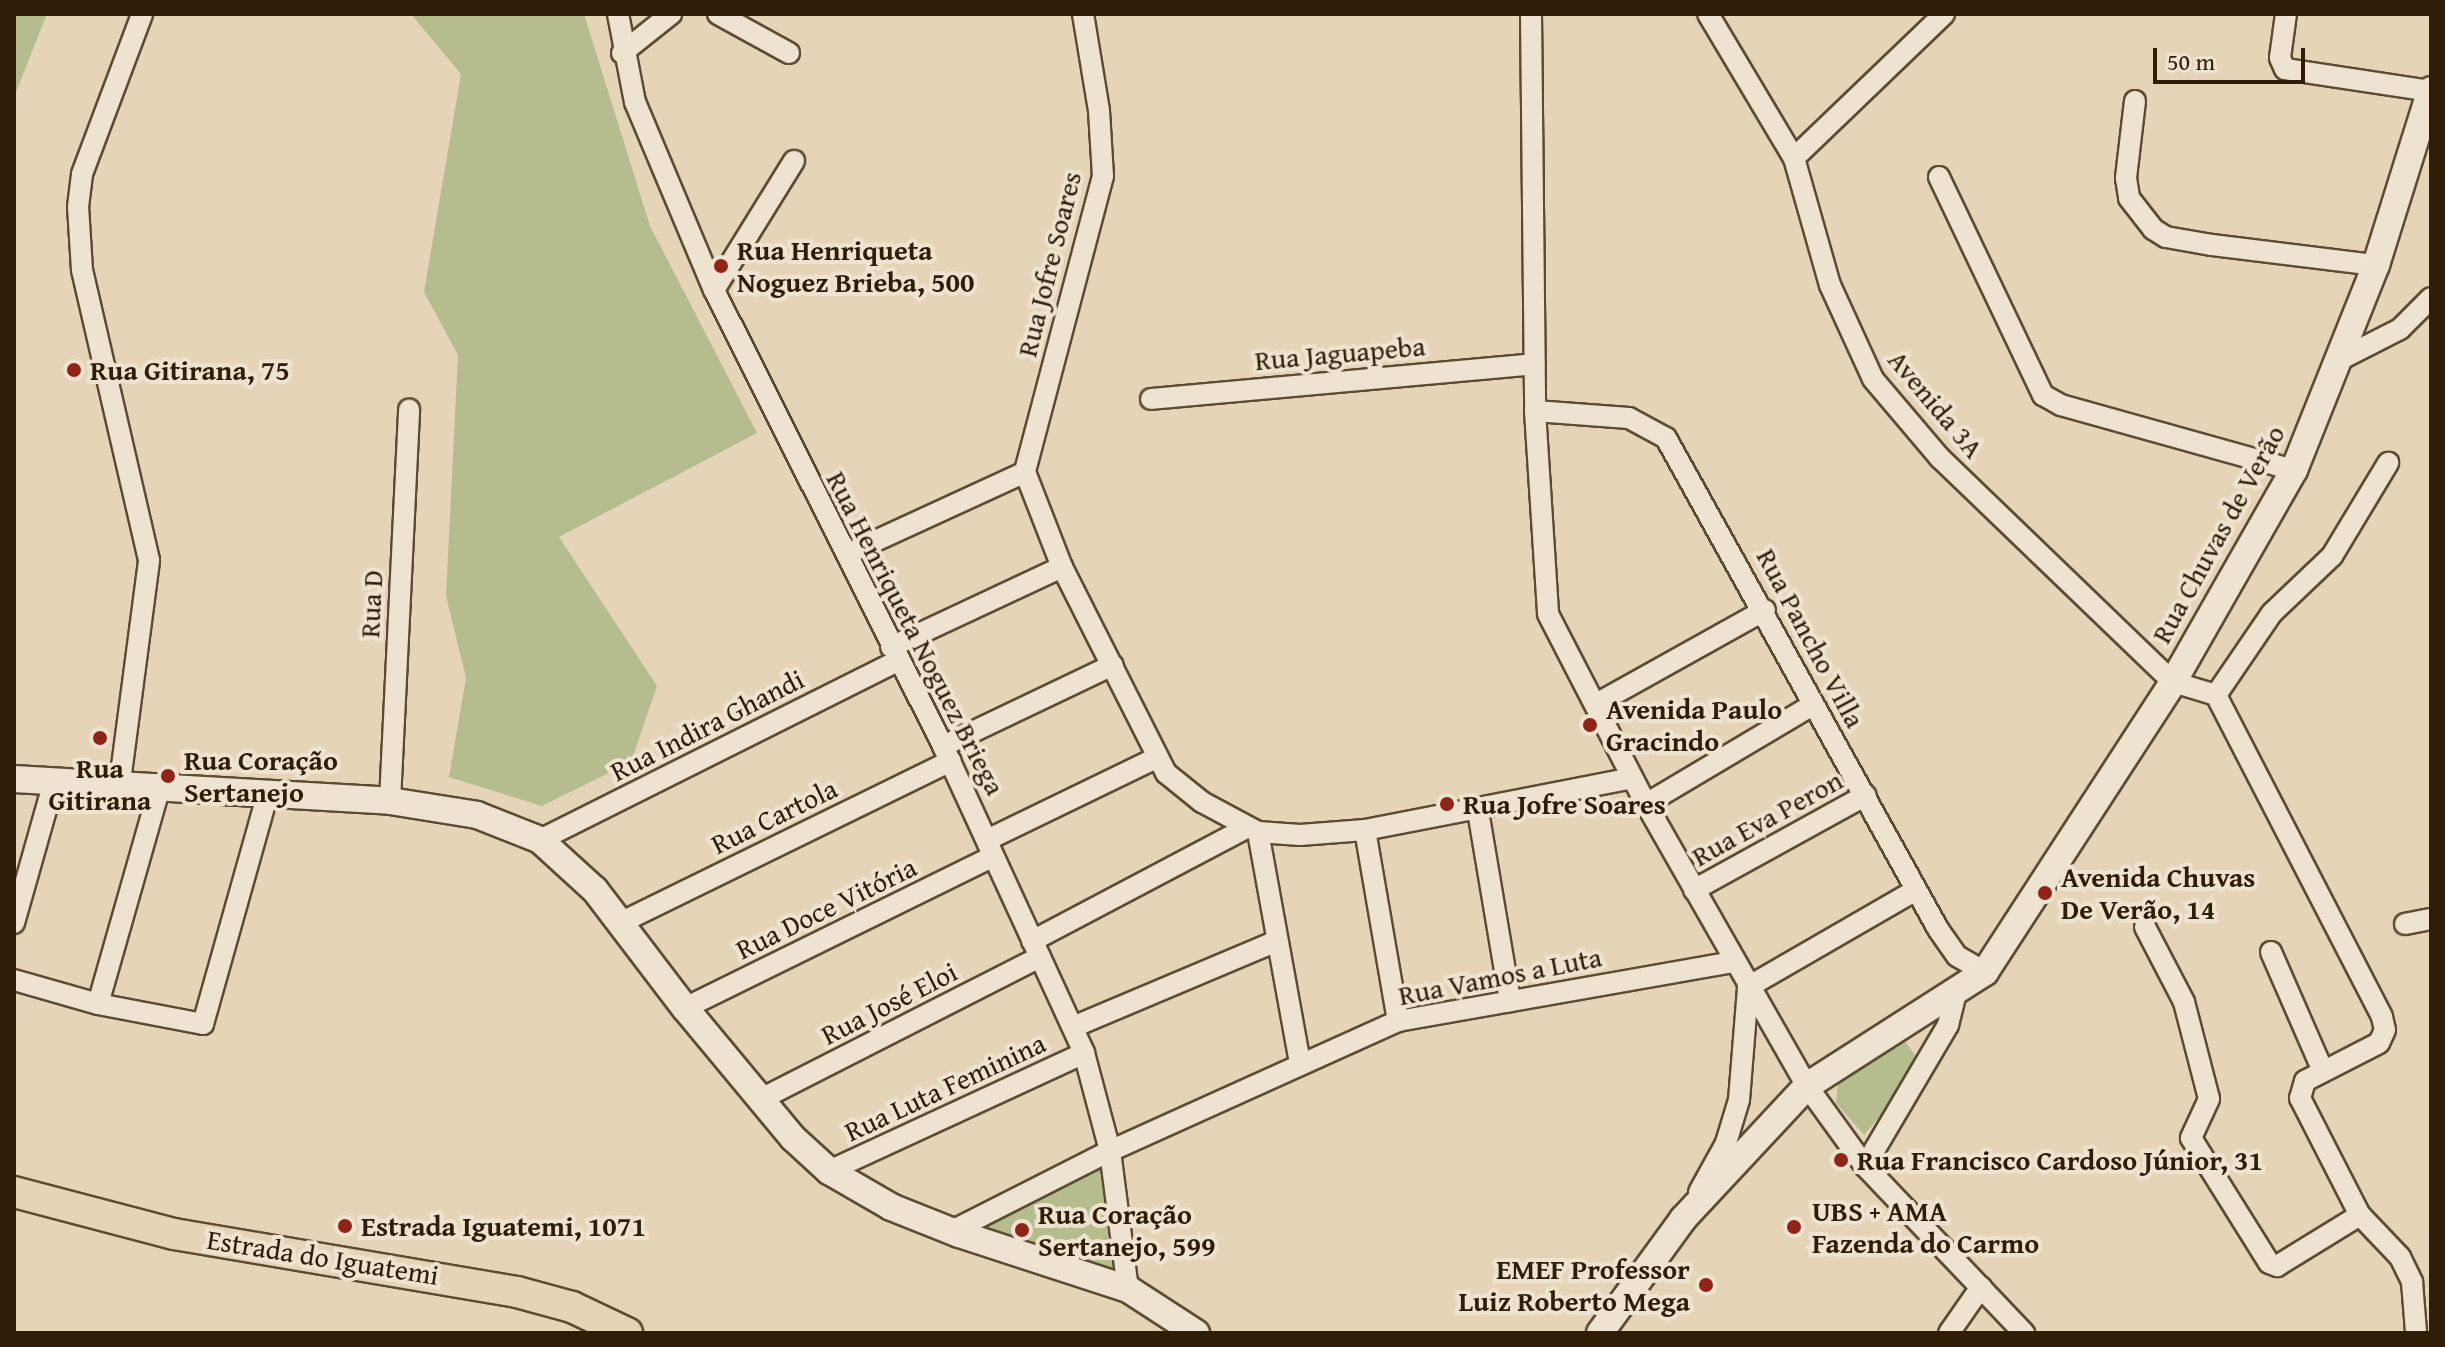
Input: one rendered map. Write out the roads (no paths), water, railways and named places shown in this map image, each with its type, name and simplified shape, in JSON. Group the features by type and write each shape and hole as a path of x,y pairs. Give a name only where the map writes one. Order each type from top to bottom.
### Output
{"main road":[{"name":"Estrada do Iguatemi","path":"14,1192 174,1234 517,1292 572,1307 627,1333"}],"street":[{"path":"119,789 149,560 82,270 78,207 82,174 142,14"},
{"name":"Rua Henriqueta Noguez Briega","path":"618,14 622,53 635,102 714,290 947,753 1084,1053 1110,1151 1128,1289"},
{"path":"622,53 671,14"},
{"path":"718,14 789,53"},
{"name":"Rua Jofre Soares","path":"1025,472 1103,176 1099,111 1083,14"},
{"path":"1531,14 1535,411 1543,593 1548,614 1598,703 1646,804 1807,1086 1865,1166 2024,1333"},
{"name":"Avenida 3A","path":"1708,14 1794,158 1830,285 1873,379 1940,458 2173,682"},
{"path":"1794,158 1944,14"},
{"path":"2286,14 2280,58 2285,69 2431,90"},
{"name":"Rua Chuvas de Verão","path":"1985,972 2173,682 2294,470 2341,359 2376,265 2431,90"},
{"path":"2135,101 2126,178 2135,209 2153,229 2166,237 2212,245 2376,265"},
{"path":"714,290 794,161"},
{"path":"1939,177 2043,395 2061,405 2294,470"},
{"path":"2341,359 2408,323 2431,298"},
{"name":"Rua Jaguapeba","path":"1151,399 1534,364"},
{"name":"Rua D","path":"390,801 409,409"},
{"name":"Rua Pancho Villa","path":"1535,411 1629,418 1666,438 1765,610 1813,705 1866,795 1916,890 1957,956 1985,972"},
{"path":"2216,695 2272,613 2332,556 2388,463"},
{"path":"847,554 1025,472 1062,567 1113,665 1156,758 1187,792 1253,829 1300,835 1365,830 1478,811 1632,778"},
{"name":"Rua Indira Ghandi","path":"540,840 1062,567"},
{"path":"1598,703 1765,610"},
{"name":"Rua Cartola","path":"622,922 1113,665"},
{"path":"2173,682 2216,695 2382,1017 2385,1030 2379,1043 2305,1081 2300,1098 2360,1215 2400,1257 2412,1282 2416,1332"},
{"path":"1646,804 1813,705"},
{"name":"Rua Doce Vitória","path":"685,1008 990,849 1156,758"},
{"path":"14,779 119,789 390,801 477,815 540,840 622,922 685,1008 763,1098 793,1138 829,1171 891,1207 952,1231 1128,1289 1186,1329"},
{"path":"14,923 53,785"},
{"path":"98,1004 159,790"},
{"name":"Rua Eva Peron","path":"1694,890 1866,795"},
{"path":"14,980 98,1004 196,1025 208,1019 267,796"},
{"path":"1478,811 1510,1001"},
{"path":"1253,829 1300,1063"},
{"name":"Rua José Eloi","path":"763,1098 1253,829"},
{"path":"1365,830 1398,1021"},
{"path":"1748,987 1916,890"},
{"path":"2405,924 2431,919"},
{"path":"2145,927 2184,1002 2209,1099 2191,1138 2269,1263 2277,1266 2360,1215"},
{"path":"1073,1027 1274,942"},
{"path":"2271,952 2323,1071"},
{"name":"Rua Vamos a Luta","path":"952,1231 1110,1151 1398,1021 1734,962"},
{"path":"1600,1333 1683,1219 1807,1086 1985,972"},
{"path":"1683,1219 1732,1125 1745,1053 1748,987"},
{"path":"1865,1166 1948,1025 1957,990"},
{"name":"Rua Luta Feminina","path":"829,1171 1084,1053"},
{"path":"1949,1333 1981,1287"}],"place":[{"name":"Rua Henriqueta Noguez Brieba, 500","path":"721,266"},
{"name":"Rua Gitirana, 75","path":"74,370"},
{"name":"Avenida Paulo Gracindo","path":"1590,725"},
{"name":"Rua Gitirana","path":"100,738"},
{"name":"Rua Coração Sertanejo","path":"168,776"},
{"name":"Rua Jofre Soares","path":"1447,804"},
{"name":"Avenida Chuvas De Verão, 14","path":"2045,893"},
{"name":"Rua Francisco Cardoso Júnior, 31","path":"1841,1160"},
{"name":"Estrada Iguatemi, 1071","path":"345,1226"},
{"name":"UBS + AMA Fazenda do Carmo","path":"1794,1227"},
{"name":"Rua Coração Sertanejo, 599","path":"1022,1230"},
{"name":"EMEF Professor Luiz Roberto Mega","path":"1706,1285"}]}
